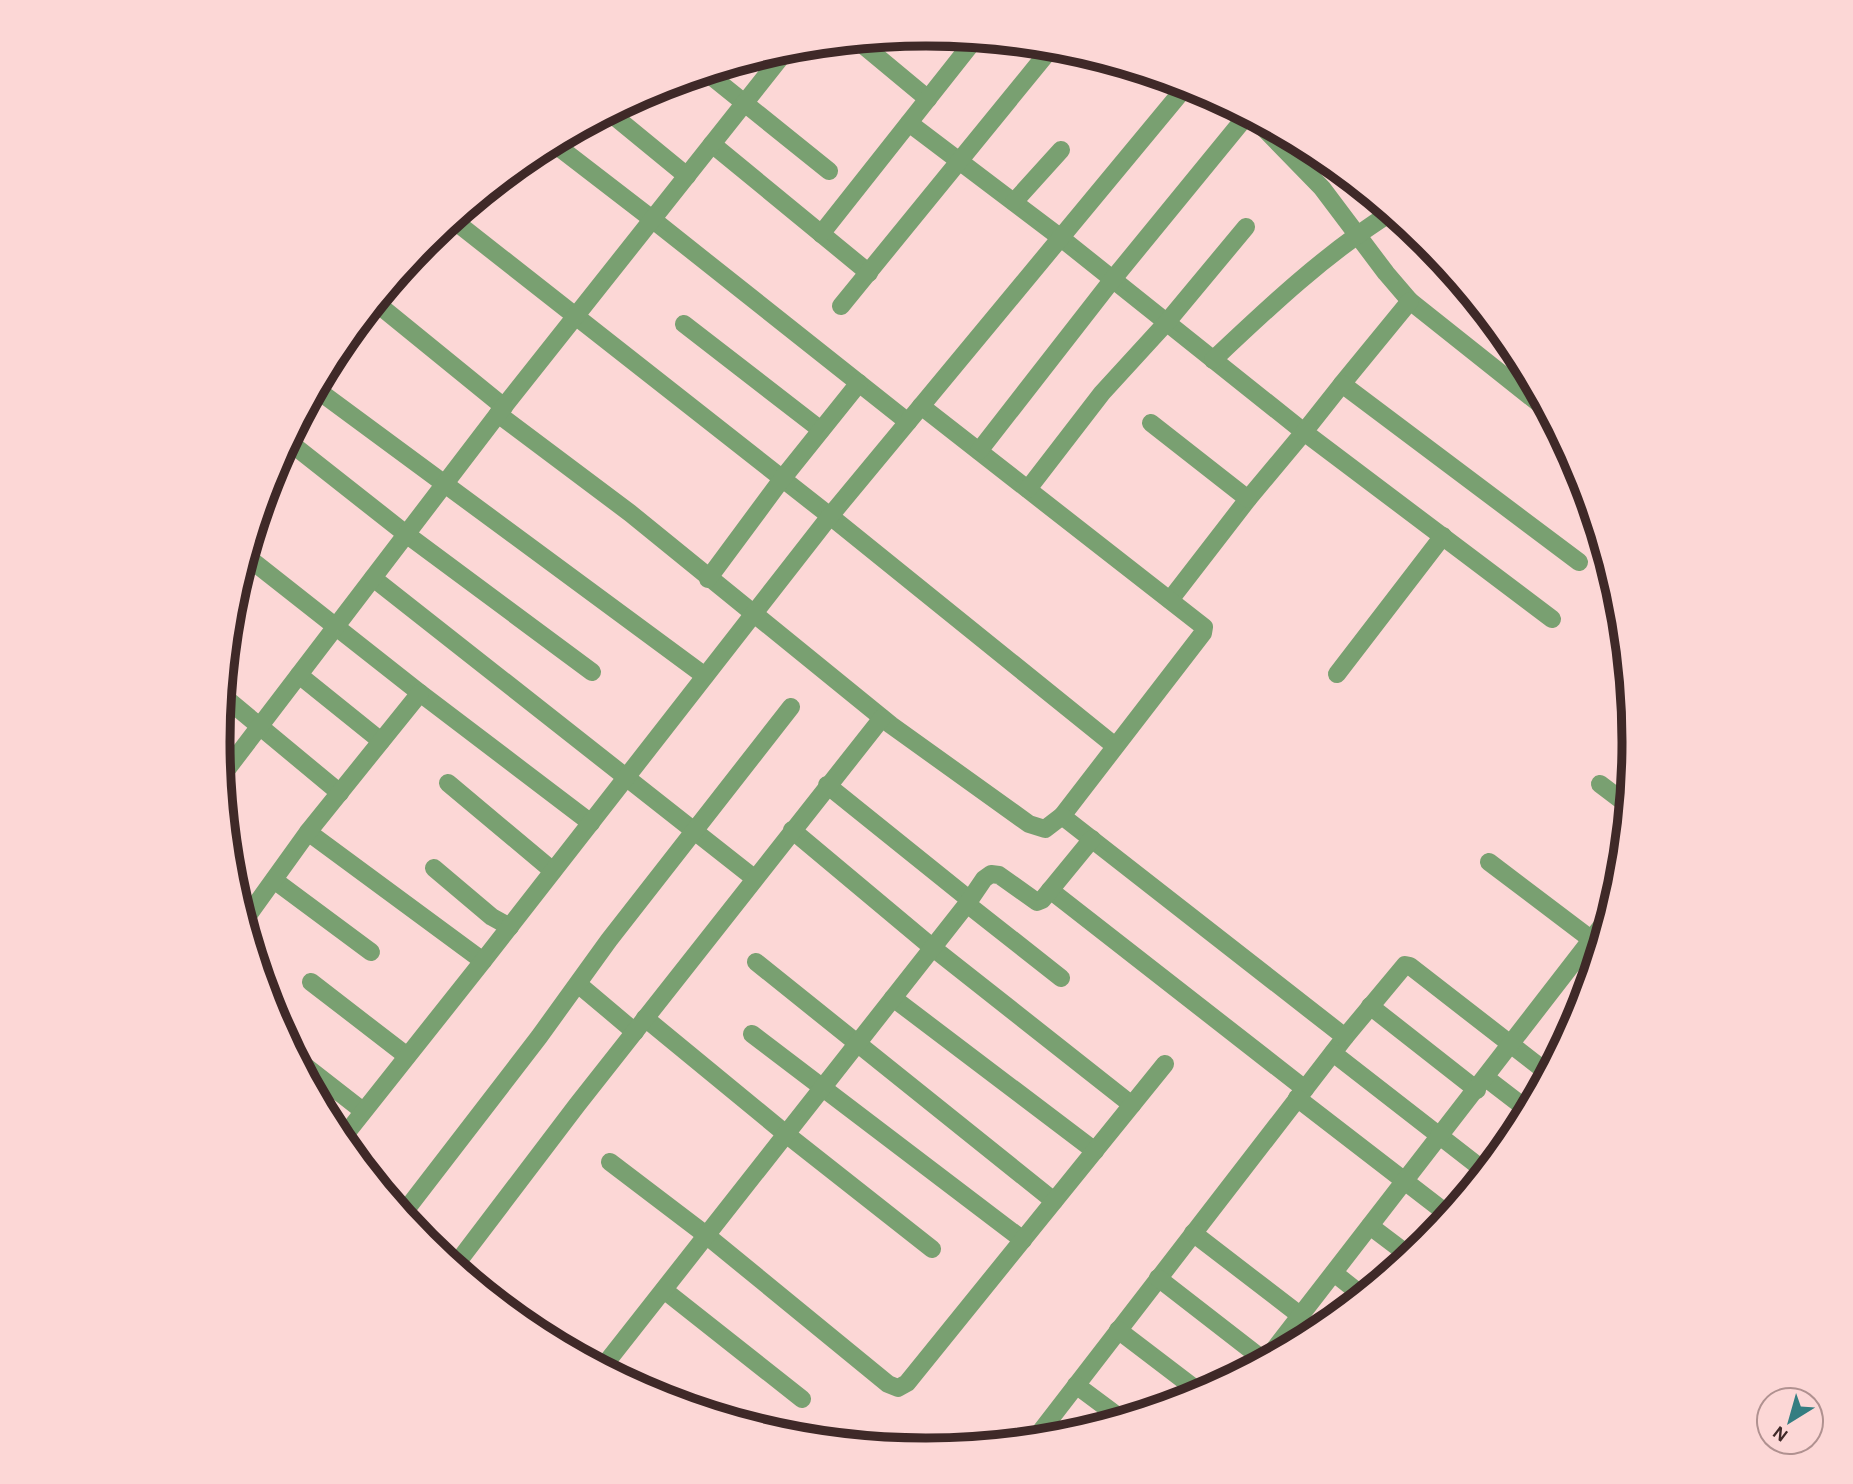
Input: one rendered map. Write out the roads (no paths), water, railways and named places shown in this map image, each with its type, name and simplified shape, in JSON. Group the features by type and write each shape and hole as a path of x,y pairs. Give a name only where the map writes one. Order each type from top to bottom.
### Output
{"street":[{"path":"821,234 969,47"},
{"path":"867,48 928,99"},
{"path":"841,306 1045,56"},
{"path":"230,765 501,410 777,62"},
{"path":"715,78 829,171"},
{"path":"348,1131 830,516 1180,94"},
{"path":"616,118 687,176"},
{"path":"979,452 1113,279 1244,122"},
{"path":"909,123 1061,238 1304,432 1552,619"},
{"path":"1272,137 1322,188 1410,301 1532,398"},
{"path":"712,144 869,273"},
{"path":"562,149 908,422"},
{"path":"1014,202 1061,150"},
{"path":"1213,360 1255,320 1357,233 1384,217"},
{"path":"460,225 830,516 1115,746"},
{"path":"1028,489 1096,401 1167,322 1246,227"},
{"path":"1170,600 1248,499 1410,301"},
{"path":"382,308 501,410 881,718 1029,824 1045,829 1062,816 1203,633 1204,627 921,406"},
{"path":"684,324 821,430"},
{"path":"708,579 782,479 859,383"},
{"path":"1342,384 1580,562"},
{"path":"323,394 705,676"},
{"path":"1151,422 1248,499"},
{"path":"296,447 406,534 592,672"},
{"path":"1337,674 1443,536"},
{"path":"254,562 591,823"},
{"path":"373,578 628,776 754,878"},
{"path":"299,675 381,741"},
{"path":"251,911 307,832 420,693"},
{"path":"231,702 340,793"},
{"path":"408,1207 609,940 791,707"},
{"path":"460,1259 881,718"},
{"path":"448,783 553,872"},
{"path":"1600,784 1621,800"},
{"path":"827,785 1061,978"},
{"path":"1062,816 1345,1037"},
{"path":"792,830 933,947 1132,1105"},
{"path":"307,832 483,961"},
{"path":"607,1361 984,880 991,874 999,875 1037,902 1042,900 1092,839"},
{"path":"1489,862 1592,940"},
{"path":"434,869 492,918 510,927"},
{"path":"274,880 371,952"},
{"path":"1050,890 1442,1210"},
{"path":"1280,1342 1595,936"},
{"path":"756,962 1054,1201"},
{"path":"1043,1428 1332,1053 1405,965 1410,966 1541,1068"},
{"path":"312,982 407,1056"},
{"path":"578,984 640,1025 786,1134 932,1249"},
{"path":"893,998 1095,1151"},
{"path":"1370,1006 1481,1084 1520,1106"},
{"path":"752,1034 1023,1240"},
{"path":"1332,1053 1479,1166"},
{"path":"610,1162 888,1384 898,1388 907,1383 1165,1064"},
{"path":"314,1073 363,1111"},
{"path":"1370,1226 1402,1250"},
{"path":"1193,1233 1301,1315"},
{"path":"1334,1273 1356,1291"},
{"path":"1158,1279 1257,1355"},
{"path":"664,1290 802,1399"},
{"path":"1118,1330 1191,1386"},
{"path":"1076,1385 1114,1413"}]}
